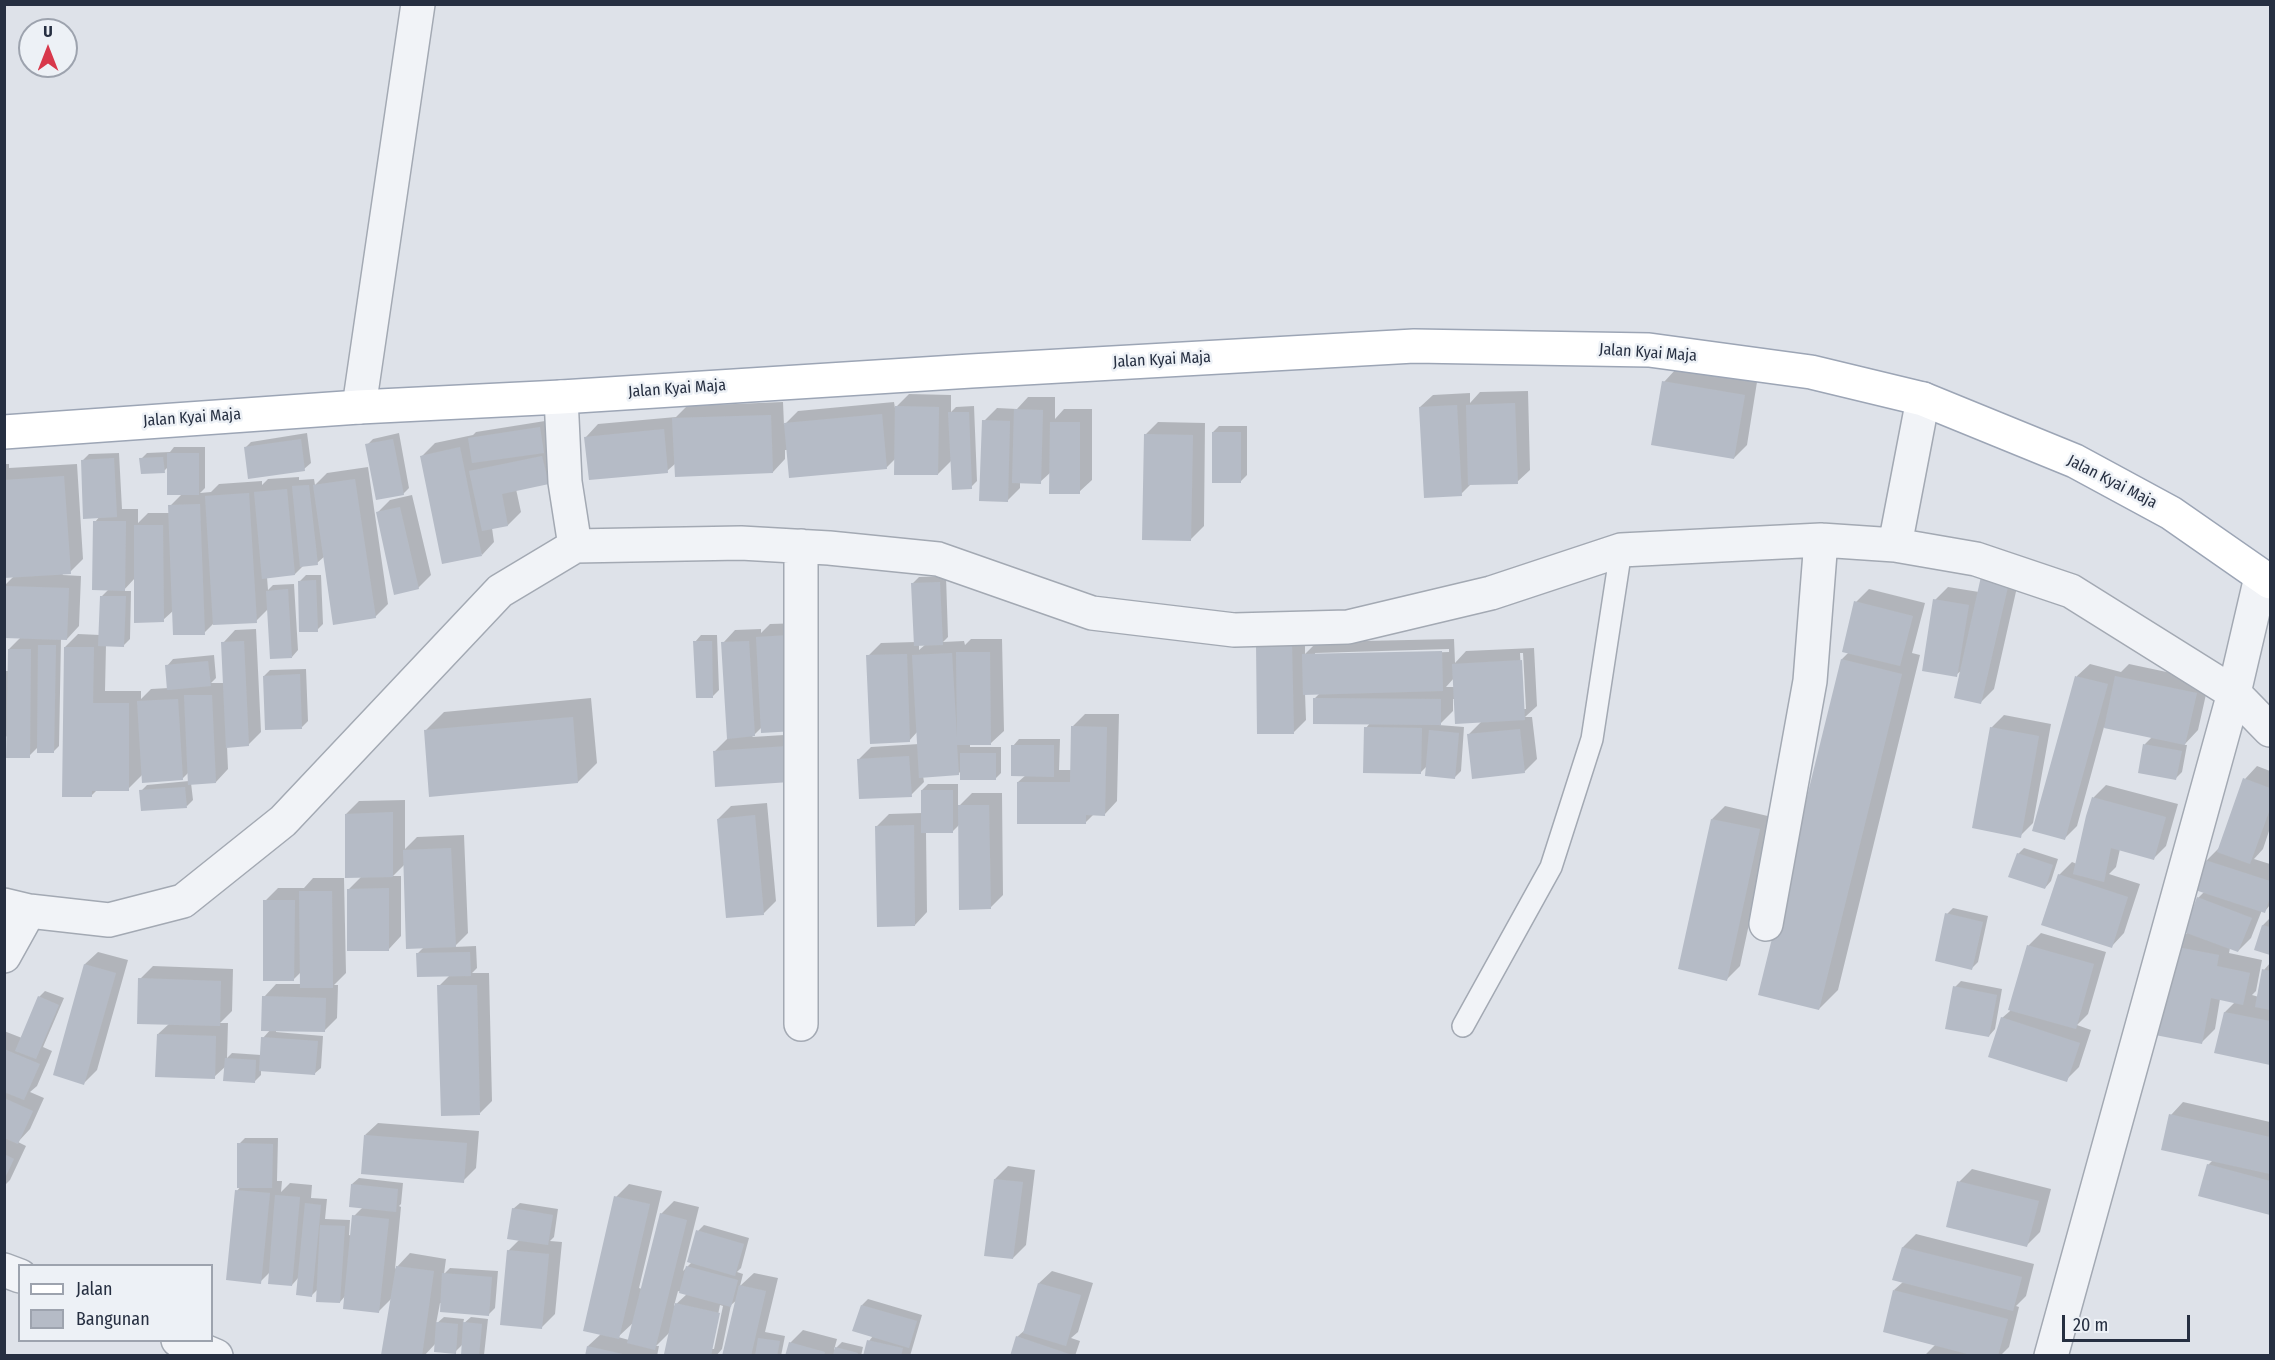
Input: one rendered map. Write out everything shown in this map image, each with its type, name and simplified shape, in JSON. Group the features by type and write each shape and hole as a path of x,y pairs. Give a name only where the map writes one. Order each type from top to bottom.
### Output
{"main road":[{"name":"Jalan Kyai Maja","path":"4,432 359,407 1414,346 1649,350 1810,372 1923,399 2075,461 2171,513 2266,579"}],"street":[{"path":"359,407 418,4"},
{"path":"561,397 565,482 573,534"},
{"path":"1897,531 1923,399"},
{"path":"4,956 17,908 109,920 183,901 283,821 500,591 573,534 801,546 939,559 1092,613 1234,630 1348,627 1491,593 1621,550 1821,540 1897,531 2071,591 2237,678 2271,730"},
{"path":"1766,924 1810,681 1821,540"},
{"path":"801,546 801,1024"},
{"path":"2051,1356 2237,678 2250,619 2266,579"},
{"path":"181,1342 216,1356"}],"lane":[{"path":"1463,1026 1551,867 1592,739 1621,550"}],"building":[{"path":"1662,381 1745,395 1734,459 1651,445"},
{"path":"1515,403 1518,484 1468,485 1466,405"},
{"path":"1457,405 1462,496 1424,498 1419,407"},
{"path":"895,406 939,407 938,475 894,475"},
{"path":"1014,409 1043,410 1041,484 1012,483"},
{"path":"948,412 969,412 972,489 952,490"},
{"path":"882,414 887,469 789,478 784,423"},
{"path":"771,415 773,473 675,477 672,418"},
{"path":"982,420 1010,421 1008,502 979,501"},
{"path":"1050,422 1080,422 1080,494 1049,494"},
{"path":"540,427 544,453 472,463 468,438"},
{"path":"664,429 668,473 589,480 584,437"},
{"path":"1212,432 1241,432 1241,483 1212,483"},
{"path":"1144,434 1193,435 1191,541 1142,540"},
{"path":"301,439 305,471 248,479 244,447"},
{"path":"393,439 404,495 376,500 365,444"},
{"path":"460,447 482,556 442,564 420,456"},
{"path":"167,453 199,453 199,495 167,495"},
{"path":"542,456 549,484 502,494 508,526 482,531 469,471"},
{"path":"163,457 165,473 141,474 139,458"},
{"path":"114,458 117,517 83,519 81,460"},
{"path":"64,476 71,574 4,578 4,480"},
{"path":"355,479 376,618 333,625 313,485"},
{"path":"309,485 318,565 300,567 292,486"},
{"path":"287,489 295,575 262,579 254,492"},
{"path":"249,493 257,623 213,625 205,496"},
{"path":"200,504 205,635 173,635 168,505"},
{"path":"400,507 419,589 394,595 376,512"},
{"path":"93,521 126,521 125,591 92,590"},
{"path":"134,525 163,525 164,622 134,623"},
{"path":"1982,572 2010,578 1981,704 1954,698"},
{"path":"316,580 318,632 299,632 298,581"},
{"path":"940,582 943,645 914,646 911,583"},
{"path":"4,586 69,588 67,640 4,638"},
{"path":"288,589 292,658 270,659 266,591"},
{"path":"100,596 126,596 124,647 98,646"},
{"path":"1933,599 1969,605 1957,677 1922,671"},
{"path":"1854,601 1913,616 1900,666 1842,652"},
{"path":"790,635 795,731 761,733 756,637"},
{"path":"244,641 249,746 226,748 221,642"},
{"path":"693,641 712,641 713,698 696,698"},
{"path":"749,641 755,736 727,739 721,642"},
{"path":"1256,644 1292,644 1294,734 1257,734"},
{"path":"38,645 56,645 54,753 37,753"},
{"path":"64,647 94,647 93,703 129,703 129,791 92,791 92,797 62,797"},
{"path":"8,649 31,649 30,758 6,758"},
{"path":"1442,651 1443,691 1303,695 1302,654"},
{"path":"956,652 990,652 991,745 957,745 959,775 919,778 912,655 952,653 957,738"},
{"path":"907,654 910,742 870,744 866,655"},
{"path":"1841,659 1902,674 1819,1010 1758,995"},
{"path":"1522,660 1525,720 1455,724 1452,664"},
{"path":"208,661 211,686 167,690 165,665"},
{"path":"300,674 302,729 265,730 263,676"},
{"path":"2075,676 2108,684 2065,840 2032,831"},
{"path":"2115,676 2197,693 2185,745 2104,728"},
{"path":"184,695 212,695 216,783 188,785"},
{"path":"1313,698 1441,699 1441,725 1313,724"},
{"path":"178,699 183,780 142,783 137,701"},
{"path":"573,717 578,783 429,797 424,730"},
{"path":"1071,726 1107,727 1105,816 1086,815 1086,824 1017,824 1017,782 1070,782"},
{"path":"1364,727 1422,728 1421,774 1363,773"},
{"path":"1990,727 2039,736 2021,838 1972,828"},
{"path":"1520,729 1525,773 1472,779 1467,734"},
{"path":"1429,730 1459,733 1455,779 1425,776"},
{"path":"2143,744 2182,751 2176,780 2138,773"},
{"path":"1011,745 1054,745 1054,777 1011,776"},
{"path":"788,746 790,782 715,787 713,751"},
{"path":"960,753 996,753 996,780 960,780"},
{"path":"909,756 912,797 859,799 857,759"},
{"path":"2243,778 2270,788 2270,809 2250,864 2217,852"},
{"path":"185,787 187,808 141,811 139,790"},
{"path":"921,790 953,790 953,833 921,833"},
{"path":"2092,797 2166,817 2154,860 2111,848 2104,882 2073,874"},
{"path":"958,805 989,805 991,909 959,910"},
{"path":"393,812 393,877 345,878 345,814"},
{"path":"755,815 764,915 726,918 717,819"},
{"path":"1711,819 1760,829 1727,981 1678,969"},
{"path":"914,825 915,926 877,927 875,826"},
{"path":"451,848 456,947 406,949 403,850"},
{"path":"2017,853 2053,865 2045,889 2008,877"},
{"path":"2205,860 2270,881 2270,897 2265,913 2195,890"},
{"path":"2058,874 2128,897 2112,948 2041,925"},
{"path":"389,888 389,951 347,951 347,889"},
{"path":"299,891 332,891 333,988 300,988"},
{"path":"2197,897 2252,918 2238,952 2184,932"},
{"path":"263,900 295,900 294,981 263,981"},
{"path":"1945,913 1983,922 1972,970 1935,961"},
{"path":"2262,925 2270,927 2270,955 2254,950"},
{"path":"2027,945 2094,964 2076,1029 2008,1010"},
{"path":"2172,946 2219,955 2217,966 2250,973 2243,1005 2211,998 2202,1044 2155,1035"},
{"path":"470,952 471,976 417,977 416,953"},
{"path":"84,964 116,973 84,1085 53,1075"},
{"path":"2262,969 2270,971 2270,1010 2255,1007"},
{"path":"138,978 221,981 220,1026 137,1024"},
{"path":"437,985 477,985 480,1115 441,1116"},
{"path":"1953,986 1997,995 1989,1037 1945,1029"},
{"path":"38,996 59,1005 36,1059 15,1051"},
{"path":"262,996 326,998 325,1032 261,1031"},
{"path":"2224,1012 2270,1021 2270,1065 2214,1053"},
{"path":"2001,1017 2080,1043 2067,1082 1988,1057"},
{"path":"157,1034 216,1036 215,1079 155,1077"},
{"path":"261,1037 318,1041 315,1075 259,1071"},
{"path":"4,1049 40,1064 24,1100 4,1092"},
{"path":"225,1058 256,1060 255,1083 223,1081"},
{"path":"4,1098 33,1111 18,1144 4,1138"},
{"path":"2169,1114 2270,1137 2270,1174 2161,1150"},
{"path":"364,1135 467,1143 464,1183 361,1174"},
{"path":"237,1143 273,1144 272,1188 237,1188"},
{"path":"4,1154 14,1159 4,1180"},
{"path":"2207,1164 2270,1181 2270,1215 2198,1196"},
{"path":"994,1179 1023,1182 1013,1259 984,1256"},
{"path":"1957,1181 2039,1201 2027,1247 1946,1227"},
{"path":"351,1184 398,1189 396,1212 349,1207"},
{"path":"235,1190 270,1193 261,1284 226,1280"},
{"path":"275,1195 300,1197 292,1286 268,1284"},
{"path":"614,1196 650,1204 619,1339 583,1331"},
{"path":"305,1203 321,1205 312,1297 296,1295"},
{"path":"512,1208 553,1215 548,1245 507,1239"},
{"path":"660,1213 687,1220 655,1350 627,1343"},
{"path":"352,1215 389,1219 379,1313 343,1309"},
{"path":"320,1225 345,1226 340,1303 316,1302"},
{"path":"696,1230 744,1244 735,1276 687,1262"},
{"path":"1902,1247 2022,1277 2013,1311 1892,1280"},
{"path":"507,1250 549,1254 542,1329 500,1325"},
{"path":"396,1266 434,1271 422,1356 381,1355"},
{"path":"686,1266 738,1280 731,1307 679,1293"},
{"path":"442,1273 492,1277 489,1316 440,1312"},
{"path":"1038,1283 1081,1295 1066,1346 1023,1333"},
{"path":"739,1285 766,1291 751,1356 722,1356"},
{"path":"1893,1290 2008,1319 1998,1356 1975,1356 1883,1332"},
{"path":"675,1303 720,1313 711,1356 664,1354"},
{"path":"861,1305 917,1321 909,1348 852,1331"},
{"path":"436,1322 458,1324 456,1354 434,1352"},
{"path":"463,1322 482,1324 479,1356 461,1356"},
{"path":"1016,1336 1072,1355 1010,1356"},
{"path":"758,1338 780,1341 777,1356 755,1356"},
{"path":"867,1340 903,1348 901,1356 863,1356"},
{"path":"789,1342 825,1352 824,1356 785,1356"},
{"path":"587,1346 627,1355 627,1356 585,1356"},
{"path":"835,1347 858,1353 857,1356 833,1356"}]}
